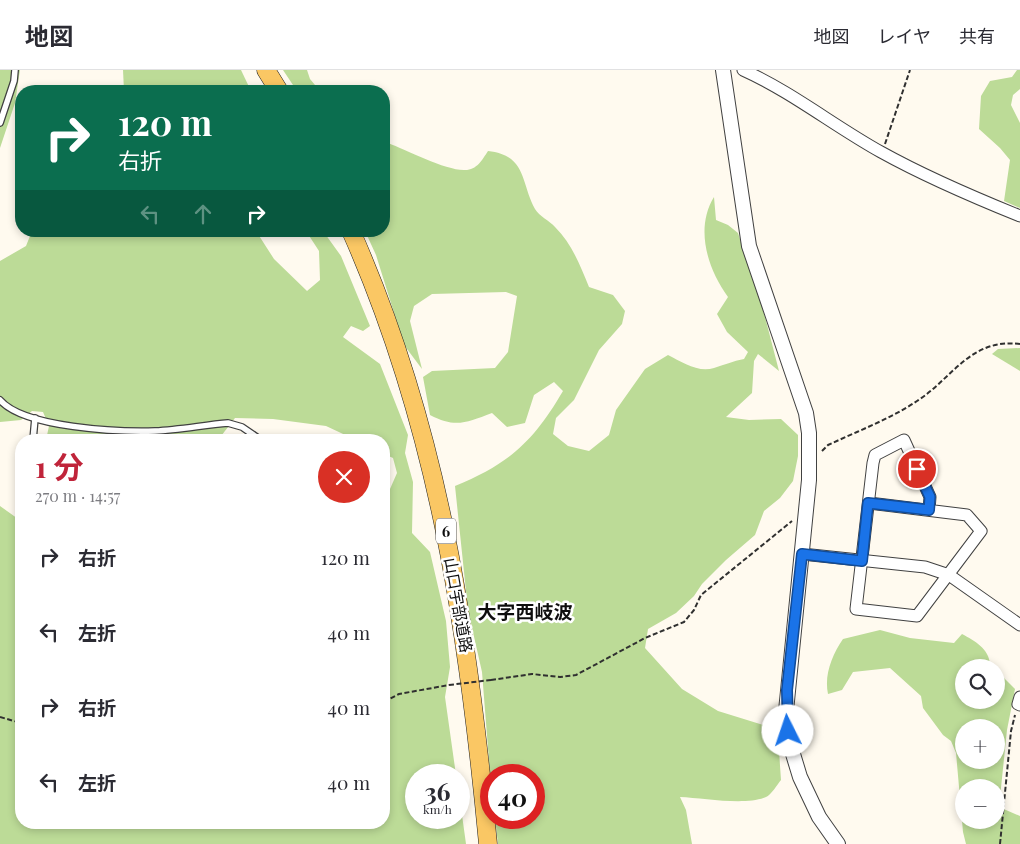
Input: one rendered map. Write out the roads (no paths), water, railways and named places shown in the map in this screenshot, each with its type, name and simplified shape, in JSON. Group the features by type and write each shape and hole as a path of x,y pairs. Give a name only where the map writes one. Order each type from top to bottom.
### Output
{"main road":[{"path":"266,70 275,85"},
{"name":"山口宇部道路","path":"354,237 406,372 440,502 469,665 488,844"}],"street":[{"path":"723,70 749,246 806,413 810,460 787,690 788,731 800,777 819,817 838,844"},
{"path":"743,70 764,80 882,153 973,198 1020,216"},
{"path":"868,503 967,515 981,531 950,575 917,616 856,609 868,503 876,455 904,440 930,497 929,510"},
{"path":"802,554 925,568 950,575 1020,625"}],"lane":[{"path":"0,123 14,82 15,70"},
{"path":"0,400 11,409 34,418 105,430 158,431 228,423 242,427 252,434"},
{"path":"33,434 34,418"}],"district":[{"name":"大字西岐波","path":"525,611"}]}
